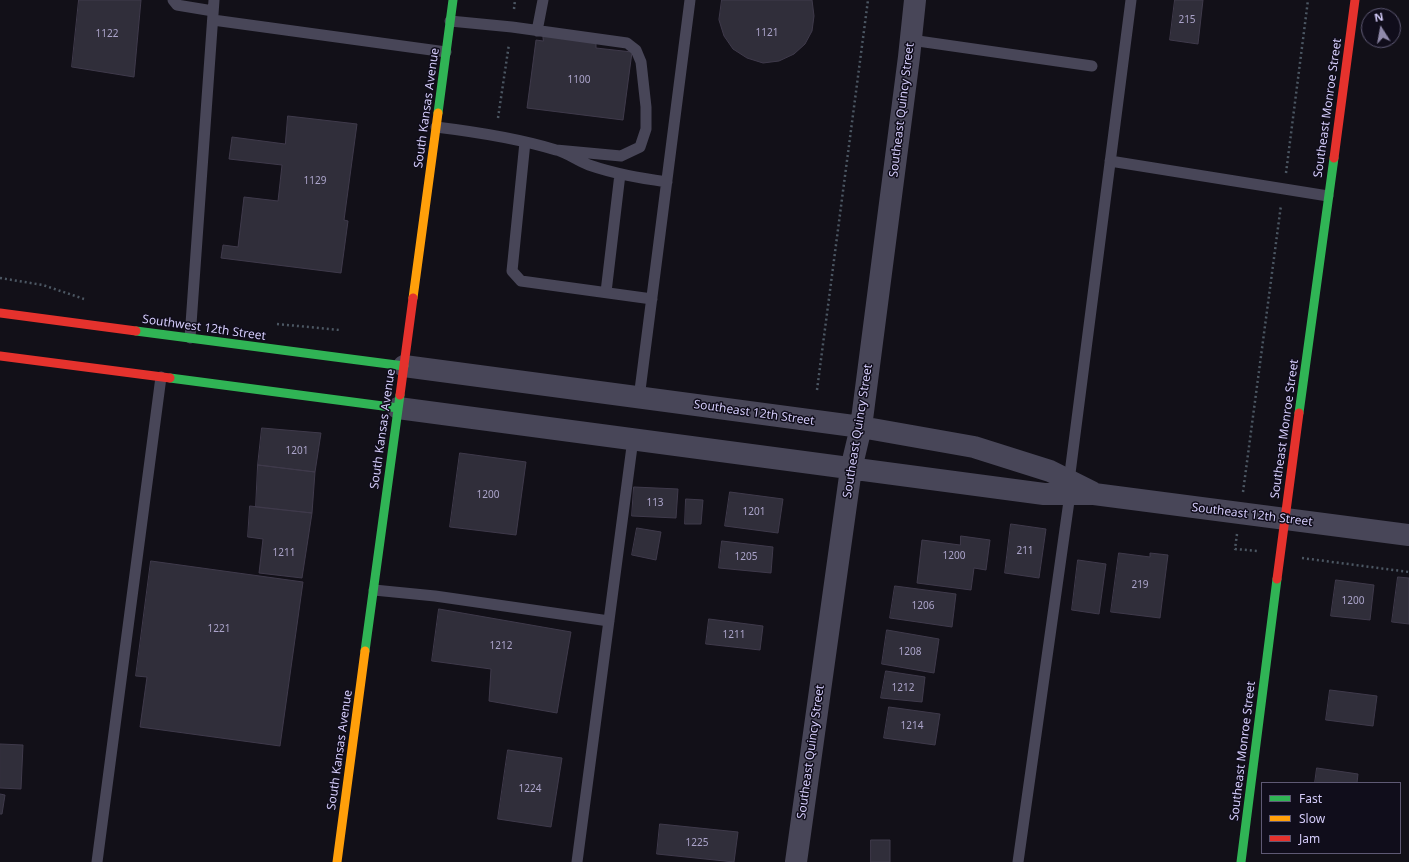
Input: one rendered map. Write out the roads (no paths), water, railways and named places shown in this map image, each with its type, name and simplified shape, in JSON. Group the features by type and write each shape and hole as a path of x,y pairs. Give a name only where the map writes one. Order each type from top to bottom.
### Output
{"main road":[{"name":"South Kansas Avenue","path":"337,862 453,0"},
{"name":"Southeast Monroe Street","path":"1241,862 1280,554 1355,0"},
{"name":"Southwest 12th Street","path":"0,313 404,366"},
{"path":"0,356 398,408"}],"street":[{"name":"Southeast Quincy Street","path":"796,862 851,469 861,427 915,0"},
{"name":"Southeast 12th Street","path":"404,366 861,427 974,447 1050,471 1070,487 1094,494 1409,535"},
{"name":"Southeast 12th Street","path":"398,408 1044,494 1070,487"}],"lane":[{"path":"173,0 177,4 213,16 446,52"},
{"path":"190,338 214,0"},
{"path":"537,31 544,0"},
{"path":"639,398 690,0"},
{"path":"1018,862 1070,487 1131,0"},
{"path":"436,126 496,135 556,150 622,156 640,147 646,129 646,107 641,62 636,50 627,43 512,27 450,21"},
{"path":"911,40 1092,66"},
{"path":"525,142 512,271 521,281 652,299"},
{"path":"556,150 588,165 632,177 667,182"},
{"path":"1110,161 1328,196"},
{"path":"606,292 620,174"},
{"path":"97,862 161,377"},
{"path":"577,862 633,439"},
{"path":"374,590 435,596 609,621"}]}
